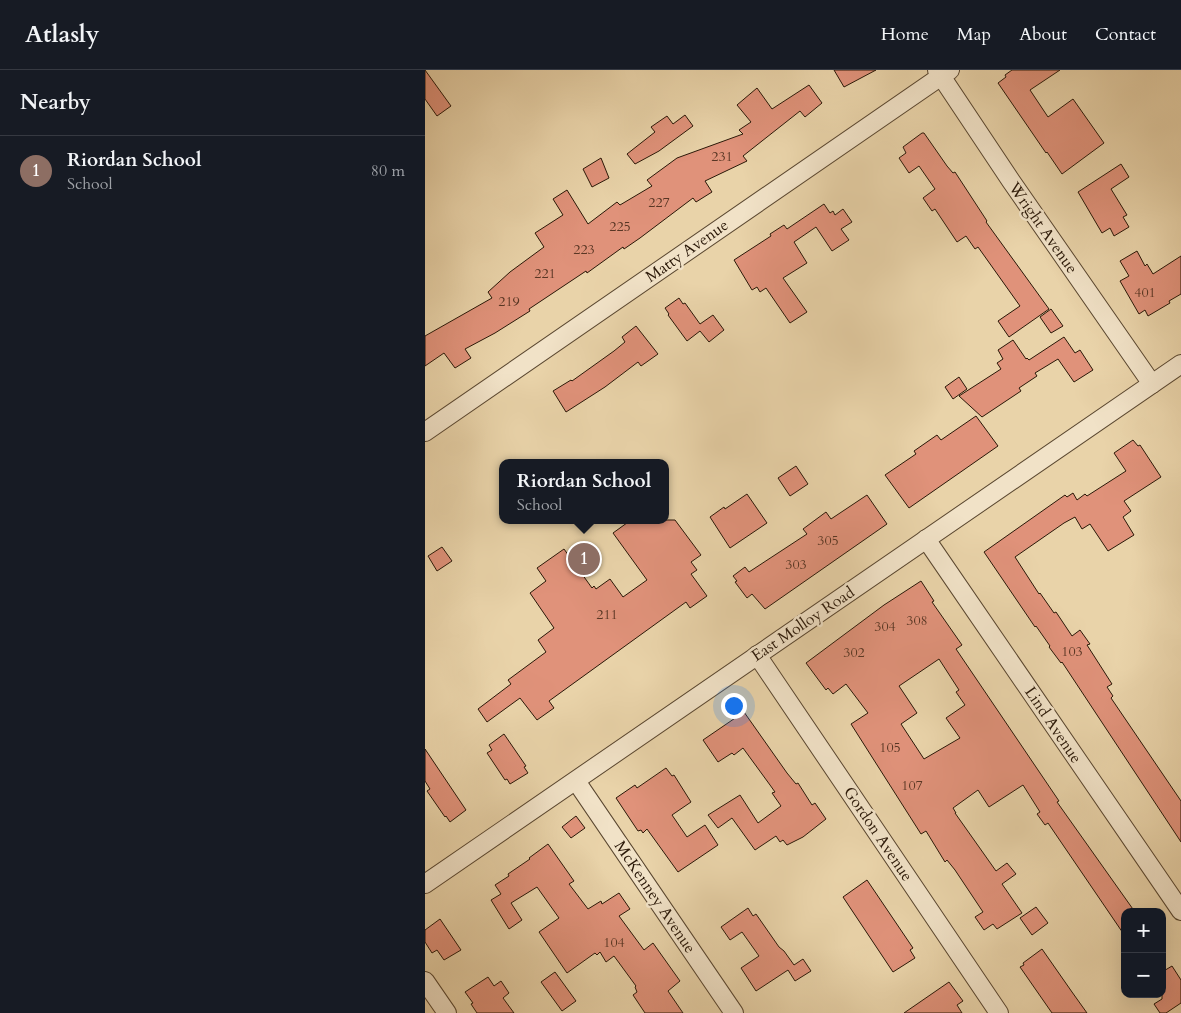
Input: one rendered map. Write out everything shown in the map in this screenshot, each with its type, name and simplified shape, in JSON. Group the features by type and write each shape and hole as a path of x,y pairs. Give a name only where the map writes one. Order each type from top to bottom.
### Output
{"street":[{"name":"Wright Avenue","path":"942,72 1011,181 1152,384"},
{"name":"Matty Avenue","path":"425,432 942,72"},
{"name":"East Molloy Road","path":"425,884 1181,364"},
{"name":"Lind Avenue","path":"926,539 1181,911"},
{"name":"Gordon Avenue","path":"757,655 999,1013"},
{"name":"McKenney Avenue","path":"576,780 734,1013"},
{"path":"425,981 447,1013"}],"building":[{"path":"425,70 451,106 437,116 425,99"},
{"path":"834,70 876,70 844,87"},
{"path":"1012,70 1060,70 1030,90 1048,117 1073,99 1104,143 1062,174 998,83"},
{"path":"809,85 822,103 805,117 800,111 743,156 747,161 705,181 712,192 696,202 693,198 624,249 623,247 587,273 586,271 529,309 530,311 465,349 471,358 455,368 444,353 425,366 425,336 492,298 488,292 510,272 544,247 535,233 563,215 553,199 567,190 588,224 617,202 620,205 652,186 647,180 677,158 743,134 739,130 751,122 737,105 757,88 772,109"},
{"path":"685,115 693,126 659,151 635,164 627,154 655,132 651,127 667,116 673,124"},
{"path":"924,133 947,166 953,173 955,172 986,222 1049,309 1009,337 998,321 1020,306 978,247 975,249 966,236 957,242 935,209 932,211 923,198 935,189 919,166 909,173 899,158 906,153 903,147"},
{"path":"601,158 609,178 592,187 583,169"},
{"path":"1121,164 1129,177 1111,189 1127,215 1123,217 1129,227 1114,236 1110,228 1102,233 1078,192"},
{"path":"824,204 830,213 833,211 835,215 843,209 852,222 841,229 849,240 832,251 816,227 794,242 807,263 783,278 807,312 790,323 766,288 760,292 757,287 752,290 734,260 771,236 770,234 784,225 787,229"},
{"path":"1137,251 1145,266 1147,264 1153,274 1181,256 1181,294 1148,316 1145,310 1139,314 1120,281 1129,276 1120,261"},
{"path":"679,298 683,304 685,303 700,324 713,315 724,330 709,342 700,331 687,341 665,308"},
{"path":"1051,309 1063,326 1051,333 1040,317"},
{"path":"636,326 658,354 641,366 638,362 605,387 566,412 553,391 572,381 614,351 625,342 622,337"},
{"path":"1064,337 1075,353 1080,350 1093,370 1074,382 1058,359 1035,373 1037,376 1019,388 1021,391 982,417 959,396 1001,369 997,363 1003,359 998,350 1013,340 1026,359 1029,360"},
{"path":"959,377 967,389 953,399 945,387"},
{"path":"976,416 998,446 909,508 885,475 916,454 914,451 937,435 941,440"},
{"path":"1133,440 1138,446 1140,445 1161,477 1124,501 1131,511 1123,517 1134,535 1108,551 1090,524 1082,529 1075,517 1015,557 1039,594 1054,613 1056,612 1072,636 1080,630 1090,644 1087,645 1112,684 1107,687 1113,696 1111,698 1181,801 1181,842 1062,662 1049,647 984,552 1065,495 1067,497 1073,493 1077,500 1085,494 1087,496 1126,471 1114,453"},
{"path":"796,466 808,484 790,496 778,478"},
{"path":"747,494 767,523 730,548 710,517"},
{"path":"867,495 887,524 765,609 752,594 747,598 735,582 737,581 733,576 745,567 749,572 807,534 803,529 826,512 831,519"},
{"path":"669,520 675,520 701,555 691,562 697,570 691,574 707,596 690,608 686,602 549,701 554,708 537,720 520,698 487,722 478,709 511,684 508,680 546,652 538,640 554,628 530,593 546,581 537,568 564,549 592,588 594,586 596,589 610,579 623,597 647,580 613,533 625,524 669,524"},
{"path":"442,547 452,561 437,571 428,556"},
{"path":"921,581 934,601 932,602 962,645 956,649 1059,801 1057,802 1132,908 1121,908 1121,930 1048,823 1045,825 1037,814 1040,812 1023,785 989,807 978,790 953,808 996,871 1007,863 1016,874 1002,884 1022,913 997,929 993,924 984,930 975,917 983,912 955,870 947,860 945,862 926,831 921,834 851,724 868,713 846,684 833,694 828,688 826,690 806,663 884,605","holes":["939,659 959,690 956,692 965,705 946,718 960,738 924,759 901,724 917,713 899,686"]},
{"path":"744,712 787,773 796,784 798,783 812,805 815,803 826,819 803,837 787,845 783,840 780,842 776,836 755,850 732,818 718,828 708,815 740,795 758,823 781,806 772,793 775,792 743,748 734,755 732,753 718,762 703,740"},
{"path":"504,734 526,766 524,767 528,773 510,784 507,779 505,780 487,753 492,750 489,745"},
{"path":"425,749 466,810 450,822 427,791 430,789 425,781"},
{"path":"666,768 672,776 674,775 691,802 672,815 687,837 705,825 718,845 678,872 647,829 643,833 641,830 638,831 616,798 635,785 637,788"},
{"path":"576,816 585,828 571,838 562,827"},
{"path":"548,844 574,881 569,884 588,909 601,901 602,904 619,893 630,909 619,916 644,950 653,943 680,981 668,991 683,1013 645,1013 633,995 637,992 636,986 614,956 606,962 600,952 597,955 595,953 567,973 539,932 559,918 537,887 511,903 522,920 509,929 491,900 501,894 495,885"},
{"path":"867,880 913,948 910,950 915,958 893,972 843,897"},
{"path":"1036,907 1048,923 1032,935 1020,918"},
{"path":"748,908 753,916 756,914 794,965 803,959 811,971 795,981 788,970 756,991 741,968 759,956 742,932 730,940 721,927"},
{"path":"440,919 461,950 444,960 437,950 432,953 425,942 425,930"},
{"path":"1042,949 1087,1013 1052,1013 1020,967"},
{"path":"1172,966 1181,980 1181,1003 1166,1013 1160,1013 1154,1004 1162,998 1166,998 1166,970"},
{"path":"555,972 576,1001 562,1011 541,982"},
{"path":"488,977 494,986 501,981 509,993 503,998 514,1013 477,1013 465,992"},
{"path":"949,982 963,1001 957,1005 962,1013 904,1013"}],"place":[{"name":"Riordan School","path":"584,559"}]}
